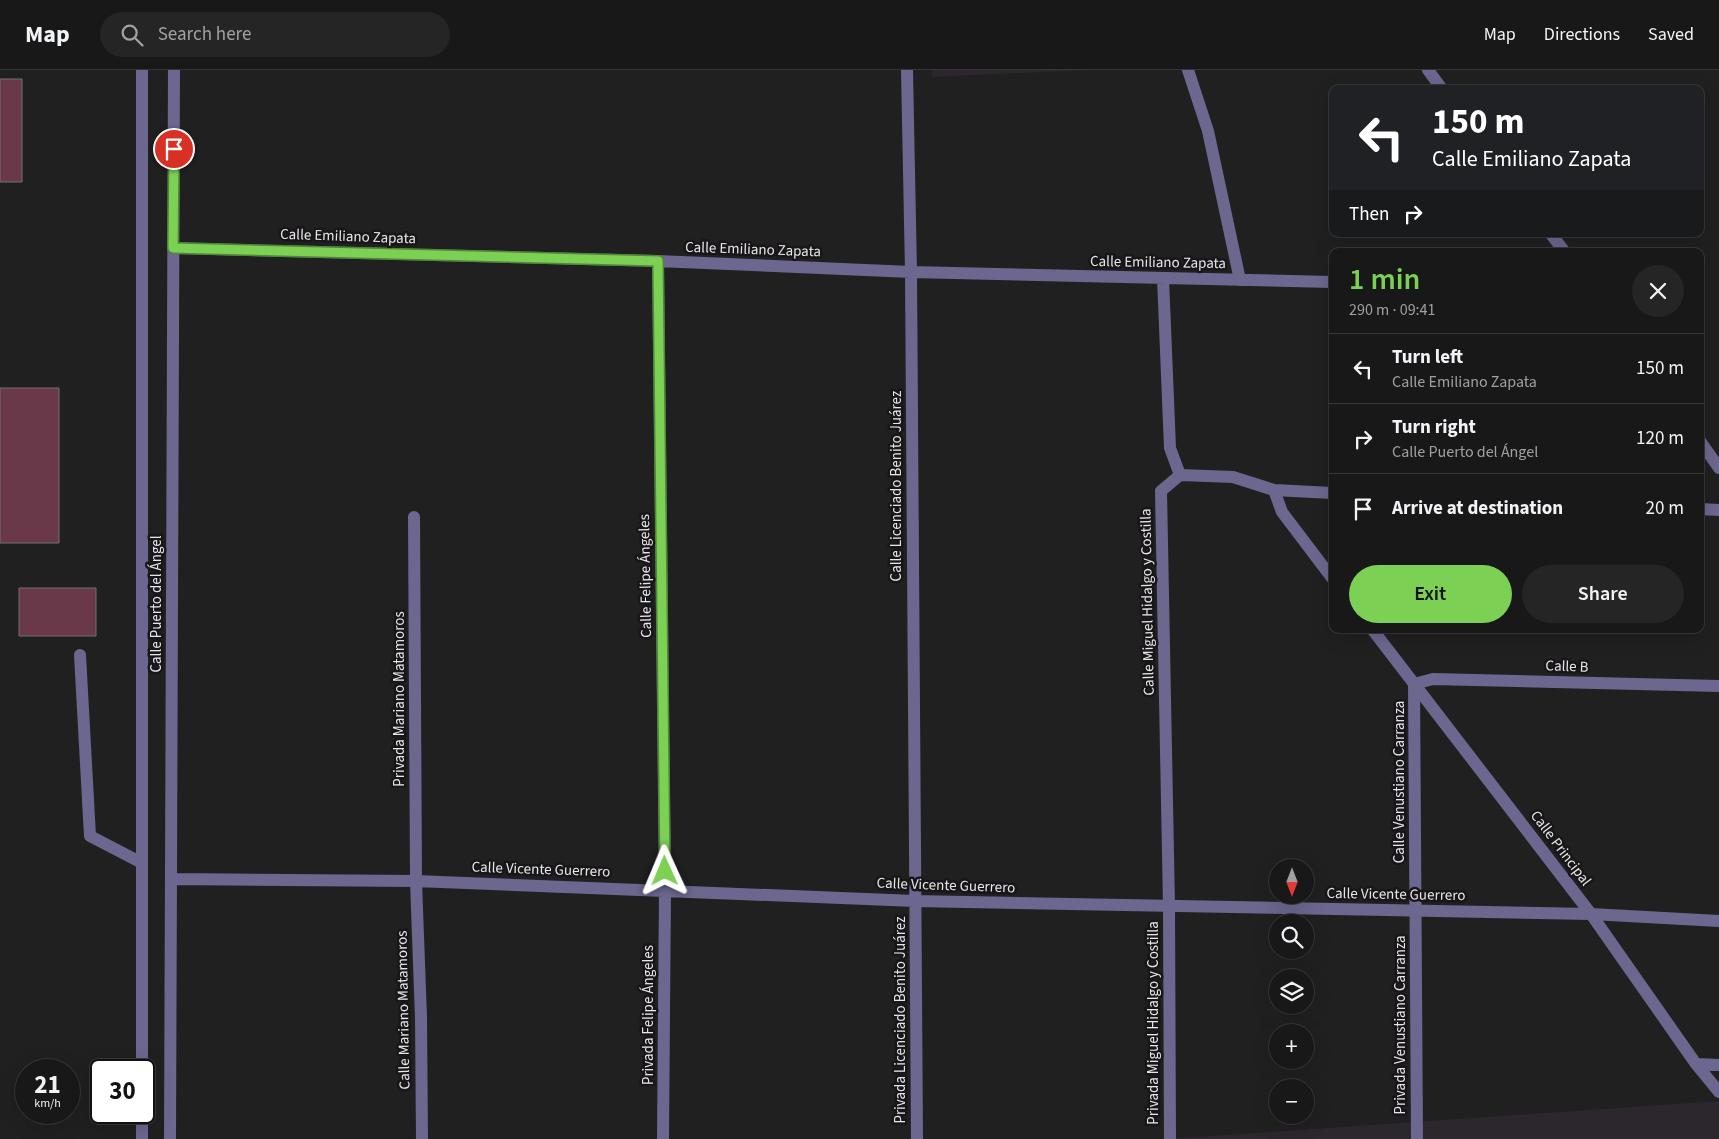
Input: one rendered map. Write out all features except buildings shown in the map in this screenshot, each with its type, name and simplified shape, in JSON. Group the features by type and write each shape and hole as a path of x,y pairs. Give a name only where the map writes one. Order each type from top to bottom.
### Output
{"street":[{"path":"142,70 142,1059"},
{"name":"Calle Puerto del Ángel","path":"170,1139 174,70"},
{"name":"Calle Licenciado Benito Juárez","path":"906,70 911,272 915,901"},
{"path":"1188,70 1208,131 1240,280"},
{"path":"1428,70 1439,85"},
{"path":"1553,237 1562,248"},
{"name":"Calle Emiliano Zapata","path":"173,248 658,261 911,272 1329,282"},
{"name":"Calle Felipe Ángeles","path":"658,261 665,890"},
{"path":"1163,278 1170,448 1180,475 1233,477 1274,490 1329,493"},
{"path":"1704,447 1719,468"},
{"name":"Calle Miguel Hidalgo y Costilla","path":"1169,906 1161,491 1180,475"},
{"path":"1274,490 1282,512 1329,574"},
{"path":"1704,509 1719,510"},
{"name":"Privada Mariano Matamoros","path":"414,517 416,881"},
{"name":"Calle Principal","path":"1375,633 1591,914 1696,1064 1719,1092"},
{"path":"80,655 90,836 142,863"},
{"name":"Calle B","path":"1414,684 1432,679 1719,686"},
{"name":"Calle Venustiano Carranza","path":"1414,684 1416,911"},
{"name":"Calle Vicente Guerrero","path":"172,879 416,881 915,901 1591,914 1719,921"},
{"name":"Calle Mariano Matamoros","path":"416,881 421,1018 422,1139"},
{"name":"Privada Felipe Ángeles","path":"663,1139 665,890"},
{"name":"Privada Licenciado Benito Juárez","path":"915,901 917,1139"},
{"name":"Privada Miguel Hidalgo y Costilla","path":"1169,906 1170,1139"},
{"name":"Privada Venustiano Carranza","path":"1416,911 1417,1139"},
{"path":"1696,1064 1719,1065"},
{"path":"142,1124 142,1139"}],"shaded area":[{"path":"932,70 1085,70 932,77"},
{"path":"1719,1101 1719,1139 1168,1139"}],"route":[{"path":"174,149 173,248 658,261 665,871"}]}
